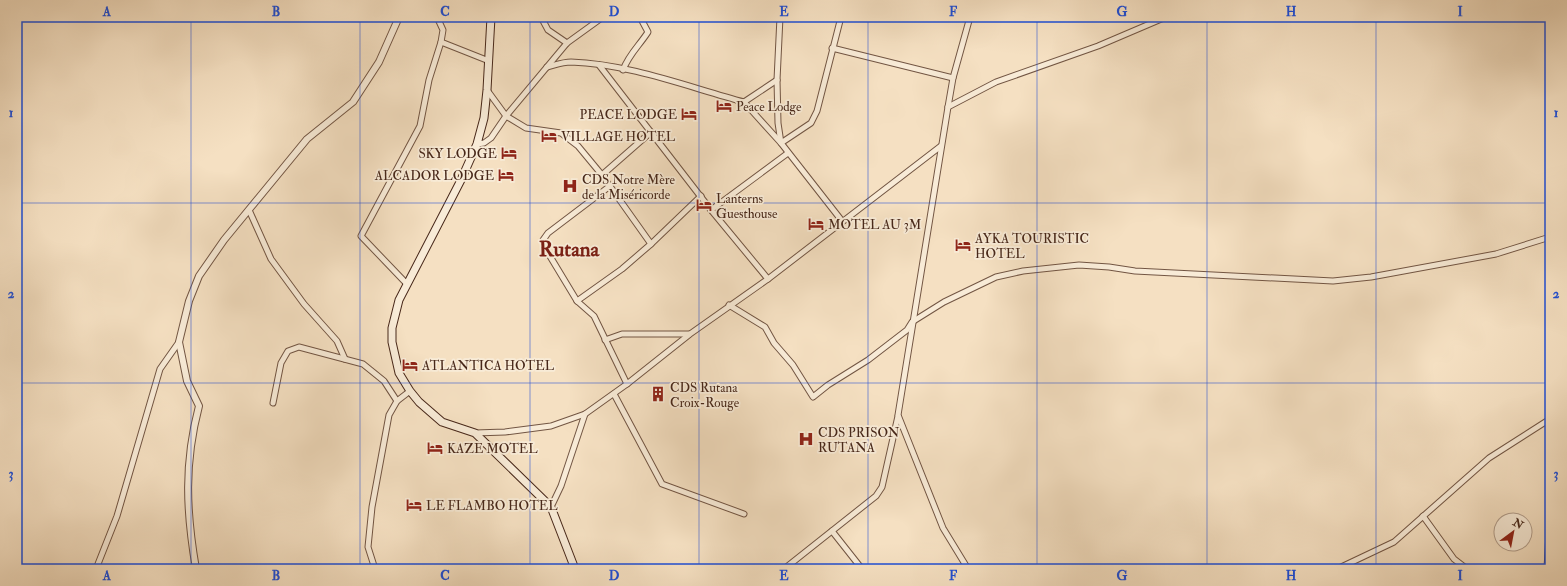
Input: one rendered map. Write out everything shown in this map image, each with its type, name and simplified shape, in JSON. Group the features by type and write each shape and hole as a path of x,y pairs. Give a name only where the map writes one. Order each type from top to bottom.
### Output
{"main road":[{"path":"491,17 484,118 477,144 461,180 406,283 395,315 392,342 399,373 410,391 432,414 442,422 475,433 551,507 575,569"},
{"path":"1548,569 1550,533"}],"street":[{"path":"96,569 117,516 160,369 179,342 189,301 200,276 224,240 307,140 353,102 379,62 398,17"},
{"path":"406,283 361,236 420,126 429,80 441,42 443,30 437,17"},
{"path":"540,17 548,30 567,43"},
{"path":"477,144 484,143 491,138 506,116 567,43 603,17"},
{"path":"623,70 628,56 640,45 648,32 640,17"},
{"path":"780,17 777,80 778,122 781,143"},
{"path":"781,143 811,123 817,112 841,17"},
{"path":"784,569 876,496 882,487 898,415 953,78 970,17"},
{"path":"948,107 996,82 1098,46 1166,17"},
{"path":"441,42 489,61"},
{"path":"832,48 953,78"},
{"path":"547,66 570,62 599,65 653,76 744,102 781,143 842,221"},
{"path":"599,65 711,210 768,279"},
{"path":"744,102 777,80"},
{"path":"487,90 506,116 526,128 561,133 578,146 602,174 651,244"},
{"path":"602,174 651,132"},
{"path":"475,433 505,432 550,426 586,414 729,305 768,279 941,146"},
{"path":"711,210 788,153"},
{"path":"610,186 548,233 543,240 545,248 577,301 594,316 627,384"},
{"path":"577,301 622,269 651,244 700,196"},
{"path":"249,210 271,259 304,304 338,342 345,359"},
{"path":"729,305 765,327 774,343 793,365 813,397 907,330 912,322 944,302 996,277 1023,270 1079,265 1109,267 1135,271 1333,281 1371,277 1496,254 1550,236"},
{"path":"605,340 622,334 690,334"},
{"path":"179,342 187,382 199,406 192,435 187,496 196,569"},
{"path":"273,403 281,363 288,351 299,347 363,364 384,381 397,401"},
{"path":"375,569 368,547 372,507 389,415 397,401 410,391"},
{"path":"614,394 662,484 744,514"},
{"path":"551,507 561,486 586,414"},
{"path":"898,415 943,528 968,569"},
{"path":"1337,569 1394,542 1489,458 1550,419"},
{"path":"1423,516 1454,559 1467,569"},
{"path":"832,531 862,569"}],"place":[{"name":"Peace Lodge","path":"724,106"},
{"name":"PEACE LODGE","path":"689,114"},
{"name":"VILLAGE HOTEL","path":"549,136"},
{"name":"SKY LODGE","path":"509,153"},
{"name":"ALCADOR LODGE","path":"506,175"},
{"name":"CDS Notre Mère de la Miséricorde","path":"570,186"},
{"name":"Lanterns Guesthouse","path":"704,205"},
{"name":"MOTEL AU 3M","path":"816,224"},
{"name":"AYKA TOURISTIC HOTEL","path":"963,245"},
{"name":"ATLANTICA HOTEL","path":"410,365"},
{"name":"CDS Rutana Croix-Rouge","path":"658,394"},
{"name":"CDS PRISON RUTANA","path":"806,439"},
{"name":"KAZE MOTEL","path":"435,448"},
{"name":"LE FLAMBO HOTEL","path":"414,505"}],"district":[{"name":"Rutana","path":"569,249"}]}
